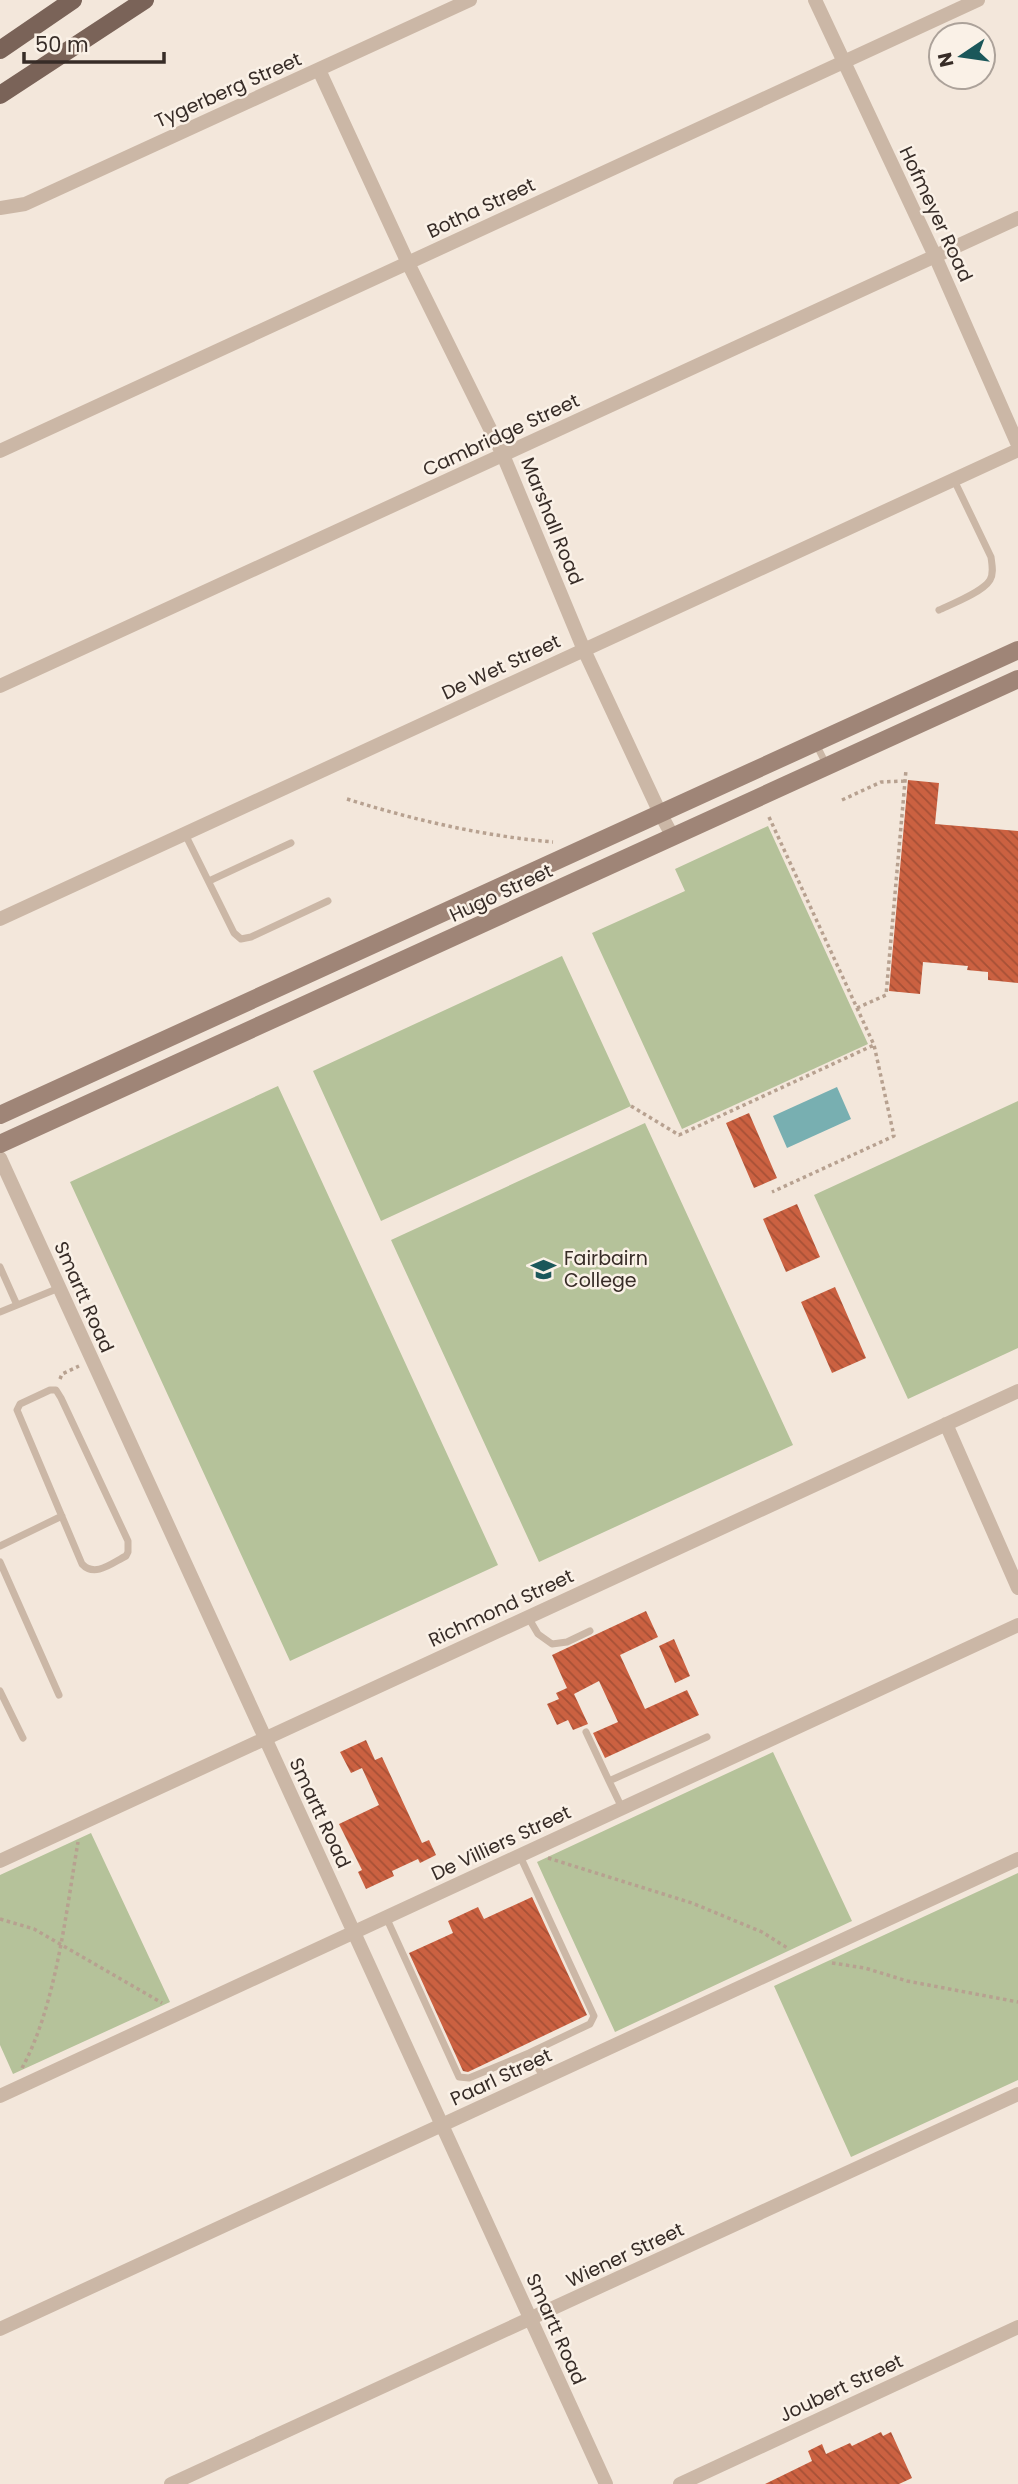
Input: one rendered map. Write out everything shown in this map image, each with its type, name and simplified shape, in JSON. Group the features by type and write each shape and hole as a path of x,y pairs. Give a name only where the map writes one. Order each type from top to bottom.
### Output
{"main road":[{"path":"0,50 73,0"},
{"path":"0,95 145,0"}],"street":[{"name":"Tygerberg Street","path":"0,208 25,204 470,0"},
{"name":"Hofmeyer Road","path":"815,0 935,256 1018,448"},
{"name":"Botha Street","path":"0,451 978,0"},
{"name":"Marshall Road","path":"319,70 408,263 503,455 584,650 660,813 674,837"},
{"name":"Cambridge Street","path":"0,686 1018,218"},
{"name":"De Wet Street","path":"0,919 954,480 1018,448"},
{"name":"Hugo Street","path":"0,1115 1018,650"},
{"name":"Hugo Street","path":"0,1144 1018,679"},
{"name":"Smartt Road","path":"0,1158 606,2484"},
{"name":"Richmond Street","path":"0,1861 1018,1391"},
{"path":"946,1424 1018,1588"},
{"name":"De Villiers Street","path":"0,2096 1018,1625"},
{"name":"Paarl Street","path":"0,2329 1018,1859"},
{"name":"Wiener Street","path":"171,2484 1018,2094"},
{"name":"Joubert Street","path":"680,2484 1018,2327"}],"lane":[{"path":"939,610 979,590 989,581 992,571 990,557 954,480"},
{"path":"814,742 828,766"},
{"path":"184,833 234,933 241,939 251,937 328,901"},
{"path":"209,881 291,843"},
{"path":"0,1267 16,1304"},
{"path":"0,1312 59,1288"},
{"path":"50,1390 56,1391 129,1547 126,1556 99,1570 86,1569 82,1564 17,1410 20,1404 30,1398 50,1390"},
{"path":"0,1546 62,1516"},
{"path":"0,1562 59,1695"},
{"path":"528,1616 538,1634 552,1644 567,1642 590,1631"},
{"path":"0,1690 23,1738"},
{"path":"586,1732 622,1808"},
{"path":"609,1781 707,1737"},
{"path":"386,1917 459,2077 469,2078 528,2053 590,2024 594,2016 520,1855"},
{"path":"528,2053 544,2078"}],"path":[{"path":"857,1008 886,995 906,770"},
{"path":"842,800 881,782 905,781"},
{"path":"347,799 400,815 507,838 553,842"},
{"path":"769,817 874,1045 894,1136 772,1192"},
{"path":"631,1106 679,1135 874,1045"},
{"path":"56,1391 62,1374 92,1360"},
{"path":"22,2070 37,2041 60,1944 78,1841"},
{"path":"536,1848 552,1861 692,1903 762,1932 804,1958 865,1968 907,1982 1018,2001"},
{"path":"0,1919 34,1929 164,2004"}],"green space":[{"path":"768,826 868,1044 682,1129 592,933 685,891 675,869"},
{"path":"562,956 631,1106 381,1221 313,1071"},
{"path":"278,1086 498,1565 290,1661 70,1182"},
{"path":"1018,1101 1018,1348 908,1399 814,1195"},
{"path":"645,1123 793,1445 539,1562 391,1240"},
{"path":"773,1752 852,1921 615,2032 537,1862"},
{"path":"91,1833 170,2002 13,2074 0,2045 0,1875"},
{"path":"1018,1873 1018,2080 851,2157 774,1986"}],"water":[{"path":"837,1087 851,1119 787,1148 773,1116"}],"building":[{"path":"908,780 939,783 935,824 1018,831 1018,983 988,980 988,972 967,970 968,966 923,962 920,994 889,991"},
{"path":"749,1113 777,1178 754,1188 726,1123"},
{"path":"797,1204 820,1257 786,1272 763,1219"},
{"path":"835,1287 866,1358 832,1373 801,1302"},
{"path":"646,1611 658,1637 620,1655 645,1709 687,1690 699,1715 605,1758 593,1733 618,1722 599,1681 574,1694 588,1724 573,1730 568,1720 557,1725 547,1704 559,1699 556,1693 567,1688 552,1655"},
{"path":"674,1639 690,1676 675,1683 659,1646"},
{"path":"366,1740 375,1760 382,1757 422,1843 429,1840 436,1855 420,1863 418,1859 392,1871 394,1876 366,1889 358,1872 362,1870 339,1824 379,1805 362,1768 351,1773 340,1752"},
{"path":"532,1897 587,2015 468,2072 463,2071 409,1953 453,1933 448,1921 478,1907 484,1919"},
{"path":"881,2432 883,2436 891,2432 912,2478 899,2484 765,2484 812,2461 808,2451 822,2444 826,2454 850,2443 852,2446"}],"place":[{"name":"Fairbairn College","path":"544,1269"}]}
